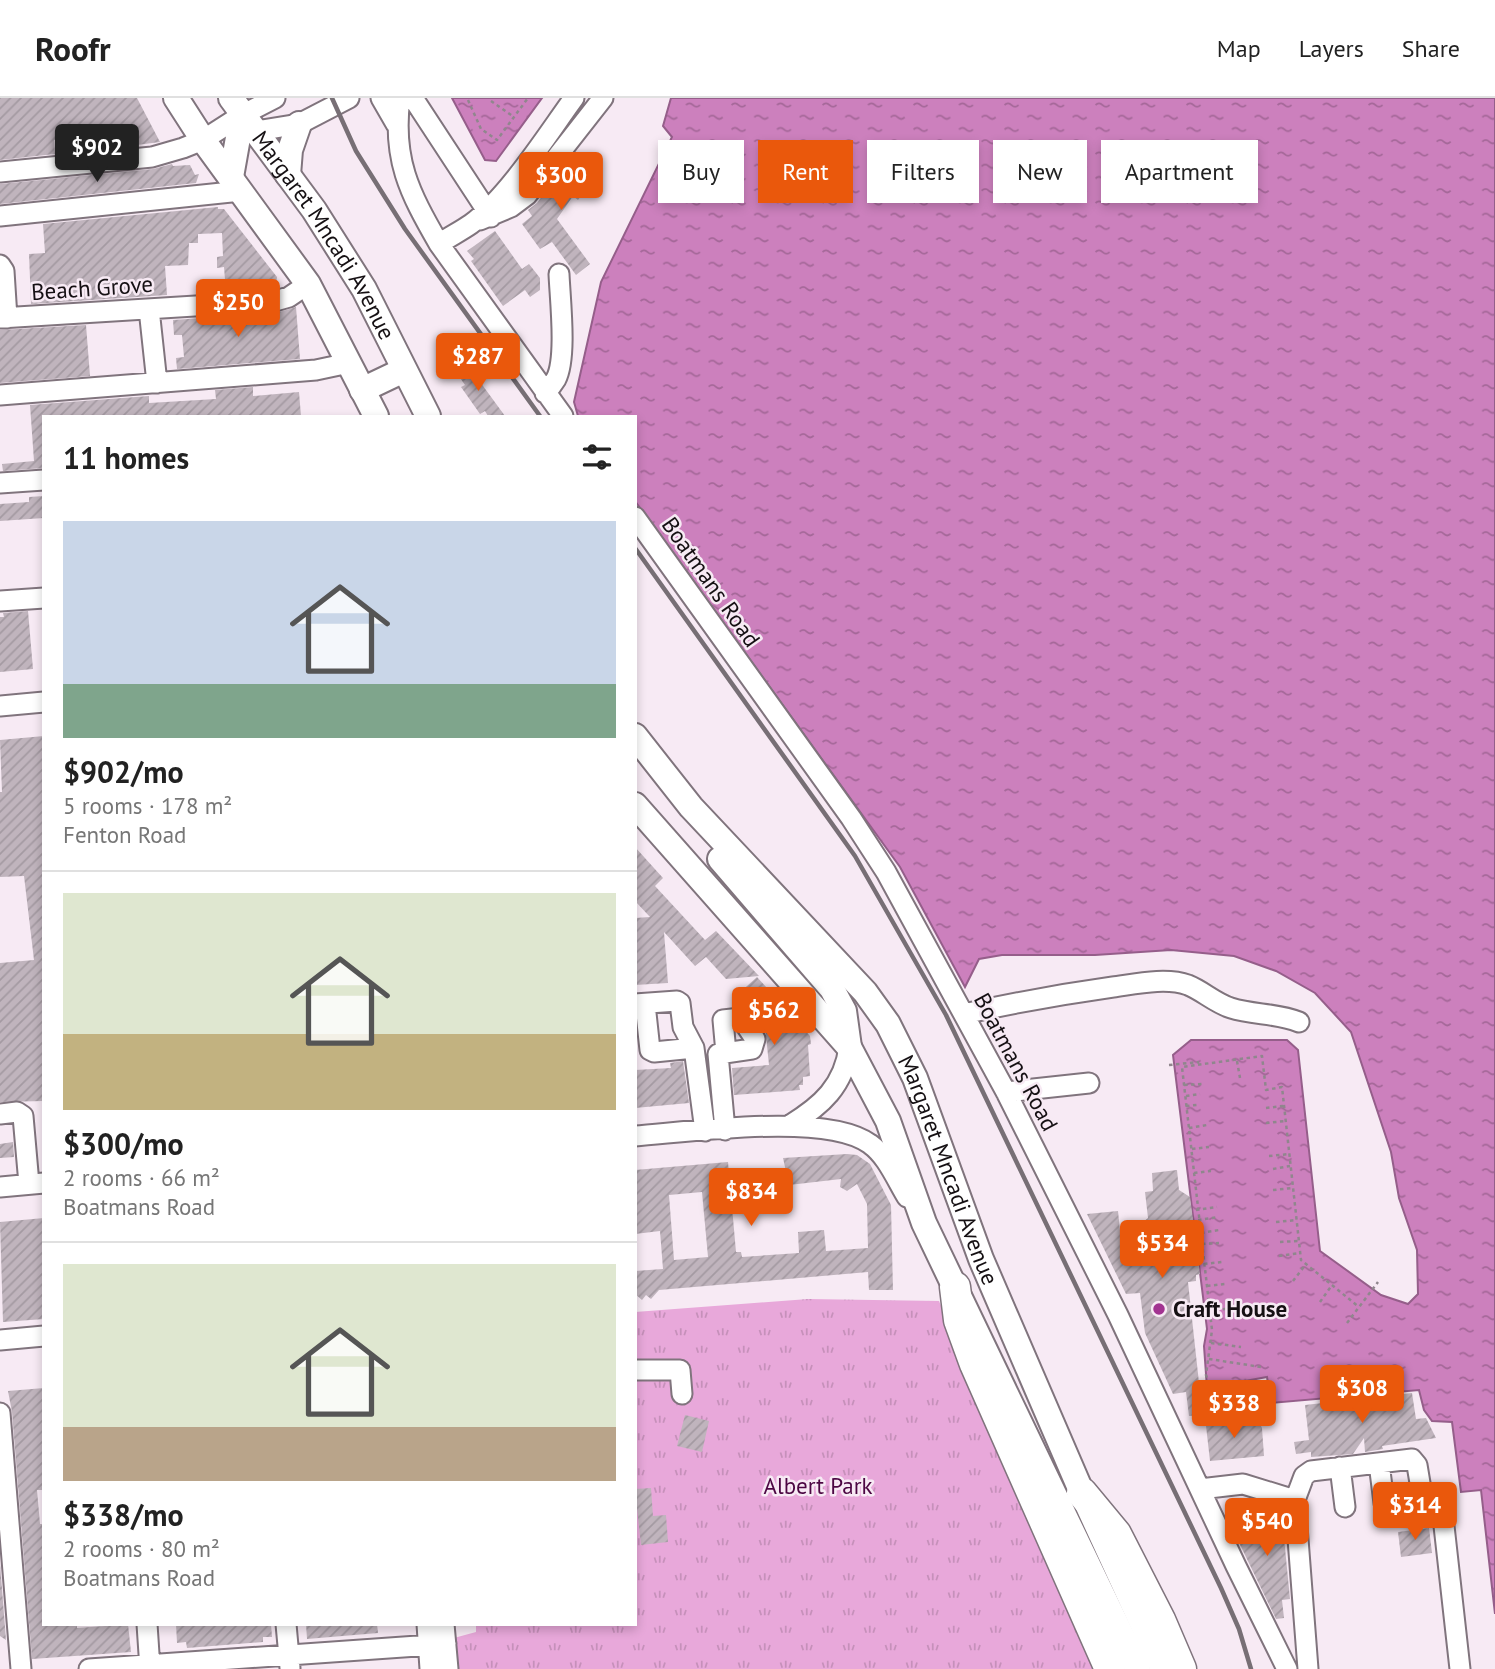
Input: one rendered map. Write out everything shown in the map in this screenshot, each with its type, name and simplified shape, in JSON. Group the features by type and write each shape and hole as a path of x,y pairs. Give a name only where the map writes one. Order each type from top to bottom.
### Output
{"highway":[{"path":"956,1287 959,1320 975,1364 1110,1669"},
{"path":"1082,1493 1115,1534 1160,1620 1181,1669"}],"main road":[{"name":"Margaret Mncadi Avenue","path":"176,98 203,140 308,285 375,415"},
{"name":"Margaret Mncadi Avenue","path":"241,120 288,175 364,289 427,415"},
{"path":"236,184 241,120"},
{"path":"288,175 290,150 299,124"},
{"path":"362,390 404,370"},
{"name":"Margaret Mncadi Avenue","path":"637,739 691,807 865,992 888,1024 915,1078 981,1259 1082,1493 1163,1669"},
{"path":"691,807 705,839 715,853 832,989 844,1011 849,1047"},
{"name":"Margaret Mncadi Avenue","path":"639,815 849,1047 888,1121 924,1223 1138,1669"}],"street":[{"path":"0,172 152,157 203,140 275,98"},
{"path":"241,120 299,124 349,98"},
{"path":"381,98 396,124"},
{"path":"400,98 396,124 402,170 411,193 439,244 562,415"},
{"path":"413,98 483,216"},
{"path":"483,216 574,98"},
{"path":"439,244 483,216 512,207 527,195 603,98"},
{"path":"0,216 236,184"},
{"path":"0,265 4,271 4,318"},
{"path":"545,393 555,380 559,363 562,316 559,274"},
{"name":"Beach Grove","path":"4,318 275,301 289,297 308,285"},
{"path":"149,309 157,383"},
{"path":"0,395 323,369 349,363"},
{"path":"0,483 42,480"},
{"name":"Boatmans Road","path":"637,520 851,818 886,872 1006,1092 1118,1315 1287,1669"},
{"path":"0,601 42,598"},
{"path":"0,706 42,702"},
{"path":"964,1014 1049,996 1149,983 1172,983 1188,985 1214,1002 1233,1008 1287,1017 1299,1022"},
{"path":"694,1048 654,1052 650,1050 640,1004 679,1002 683,1027 694,1048 705,1131"},
{"path":"790,1125 814,1111 830,1093 847,1065 849,1047"},
{"path":"725,1130 718,1055 726,1053"},
{"path":"1006,1092 1089,1083"},
{"path":"0,1114 17,1112 23,1116 36,1184 0,1187"},
{"path":"637,1136 790,1125 836,1129 858,1136 880,1153 924,1223"},
{"path":"0,1340 42,1336"},
{"path":"637,1370 680,1370 682,1394"},
{"path":"0,1413 20,1669"},
{"path":"1308,1669 1295,1500 1307,1473 1414,1460 1422,1495"},
{"path":"1379,1463 1384,1503"},
{"path":"1340,1467 1345,1507"},
{"path":"1200,1489 1243,1484 1295,1500"},
{"path":"1443,1517 1460,1669"},
{"path":"147,1626 150,1666"},
{"path":"286,1626 289,1662"},
{"path":"89,1669 289,1662 439,1637"},
{"path":"430,1669 439,1637"},
{"path":"439,1637 448,1669"}],"path":[{"path":"468,100 481,128 497,140 528,98"},
{"path":"491,101 514,117"},
{"path":"1169,1065 1262,1056 1266,1090 1282,1087 1301,1260 1359,1307"},
{"path":"1237,1059 1240,1078"},
{"path":"1206,1062 1182,1067 1209,1311 1211,1343 1206,1375 1209,1384 1225,1398"},
{"path":"1184,1085 1202,1084"},
{"path":"1185,1096 1200,1094"},
{"path":"1186,1106 1197,1105"},
{"path":"1266,1108 1284,1106"},
{"path":"1266,1123 1286,1121"},
{"path":"1189,1128 1207,1125"},
{"path":"1191,1149 1209,1147"},
{"path":"1269,1156 1290,1154"},
{"path":"1273,1168 1291,1166"},
{"path":"1193,1173 1212,1171"},
{"path":"1273,1189 1293,1188"},
{"path":"1196,1210 1217,1207"},
{"path":"1198,1220 1218,1217"},
{"path":"1276,1222 1297,1220"},
{"path":"1200,1233 1219,1230"},
{"path":"1280,1242 1299,1241"},
{"path":"1202,1244 1219,1243"},
{"path":"1279,1256 1300,1253"},
{"path":"1204,1264 1222,1262"},
{"path":"1293,1281 1306,1264"},
{"path":"1347,1323 1378,1282"},
{"path":"1206,1286 1225,1284"},
{"path":"1320,1302 1333,1284"},
{"path":"1209,1311 1240,1307"},
{"path":"1211,1343 1241,1347"},
{"path":"1209,1359 1261,1367"}],"green space":[{"name":"Albert Park","path":"808,1299 939,1301 1093,1669 430,1669 428,1645 476,1632 476,1626 637,1626 637,1312"}],"water":[{"path":"452,98 542,98 496,161 485,160"},
{"path":"671,98 1495,98 1495,1614 1481,1490 1461,1492 1452,1422 1432,1421 1424,1410 1419,1390 1271,1403 1267,1377 1207,1388 1204,1346 1207,1329 1173,1055 1191,1040 1287,1040 1298,1050 1320,1251 1381,1295 1408,1304 1418,1294 1417,1250 1399,1198 1391,1152 1351,1032 1315,993 1276,971 1234,956 1171,950 1095,955 1002,955 979,959 965,987 900,867 637,504 637,415 578,415 574,402 601,282 658,166 658,203 744,203 744,140 671,140 672,137 663,126"}],"building":[{"path":"0,98 137,98 160,142 106,149 105,136 54,140 55,154 0,160"},
{"path":"585,158 600,169 578,200 573,196 557,219 590,264 576,275 552,242 540,249 522,224 532,216 528,210 537,203 571,159 582,161"},
{"path":"172,164 190,165 195,175 199,174 196,183 0,204 0,184 153,169"},
{"path":"218,207 224,209 277,277 276,288 226,292 224,267 217,268 217,257 223,256 222,233 198,234 198,243 189,243 188,265 165,266 167,295 31,304 29,254 45,253 43,224"},
{"path":"495,231 522,269 529,264 540,278 540,290 530,297 525,290 503,306 471,261 474,259 467,251"},
{"path":"296,307 300,359 177,369 176,358 184,357 182,335 174,335 173,320 276,313"},
{"path":"86,325 90,376 0,383 0,330"},
{"path":"467,364 504,415 487,415 485,411 480,414 461,387 465,385 456,372"},
{"path":"253,387 253,396 299,392 301,415 42,415 42,468 3,471 2,464 34,461 30,405 149,396 149,403 216,399 215,390"},
{"path":"42,496 42,518 0,521 0,504 29,502 29,497"},
{"path":"28,611 33,669 0,672 0,617 4,617 3,613"},
{"path":"42,736 42,1101 0,1102 0,963 34,960 24,876 0,877 0,740"},
{"path":"637,849 663,878 655,886 705,940 716,931 759,976 726,979 706,957 695,966 664,932 668,983 637,985 637,918 650,917 637,903"},
{"path":"757,977 810,1036 810,1076 803,1077 800,1090 734,1095 732,1068 769,1065 765,1026 737,995"},
{"path":"683,1061 689,1103 637,1108 637,1070 671,1068 670,1063"},
{"path":"13,1142 14,1157 0,1158 0,1144"},
{"path":"847,1154 857,1155 870,1164 891,1205 893,1290 869,1290 868,1272 659,1290 651,1299 646,1295 642,1300 637,1296 637,1271 663,1269 660,1231 637,1234 637,1170 728,1162 736,1252 741,1252 742,1257 799,1253 798,1232 824,1230 826,1251 868,1248 867,1204 857,1184 847,1191 840,1187 841,1179 789,1185 783,1158","holes":["702,1192 708,1257 674,1260 669,1195"]},
{"path":"1177,1170 1179,1190 1190,1197 1200,1274 1196,1275 1196,1281 1188,1282 1200,1392 1207,1391 1210,1414 1189,1416 1186,1392 1173,1394 1145,1333 1140,1293 1126,1294 1087,1214 1118,1211 1121,1240 1148,1218 1145,1192 1153,1191 1152,1173"},
{"path":"42,1218 42,1319 3,1322 0,1222"},
{"path":"42,1388 42,1490 37,1490 42,1524 42,1626 128,1626 131,1652 32,1659 12,1412 8,1391"},
{"path":"1412,1393 1416,1419 1426,1418 1436,1438 1382,1446 1383,1449 1365,1452 1364,1438 1353,1454 1311,1457 1311,1452 1296,1454 1294,1442 1309,1440 1305,1405"},
{"path":"685,1415 709,1421 702,1452 677,1446"},
{"path":"1205,1417 1228,1424 1258,1420 1262,1428 1264,1456 1210,1461"},
{"path":"651,1488 653,1516 666,1515 668,1542 641,1545 637,1489"},
{"path":"1282,1517 1290,1599 1282,1600 1284,1618 1276,1619 1230,1524"},
{"path":"1429,1528 1432,1553 1401,1557 1398,1532"},
{"path":"0,1563 6,1640 0,1636"},
{"path":"176,1626 271,1626 272,1637 263,1637 263,1642 187,1648 186,1642 177,1643"},
{"path":"306,1626 377,1626 378,1633 307,1639"}],"railway":[{"path":"332,98 356,151 405,229 539,415"},
{"path":"637,551 855,856 946,1015 1221,1588 1239,1629 1251,1669"}],"place":[{"name":"Craft House","path":"1159,1309"}]}
